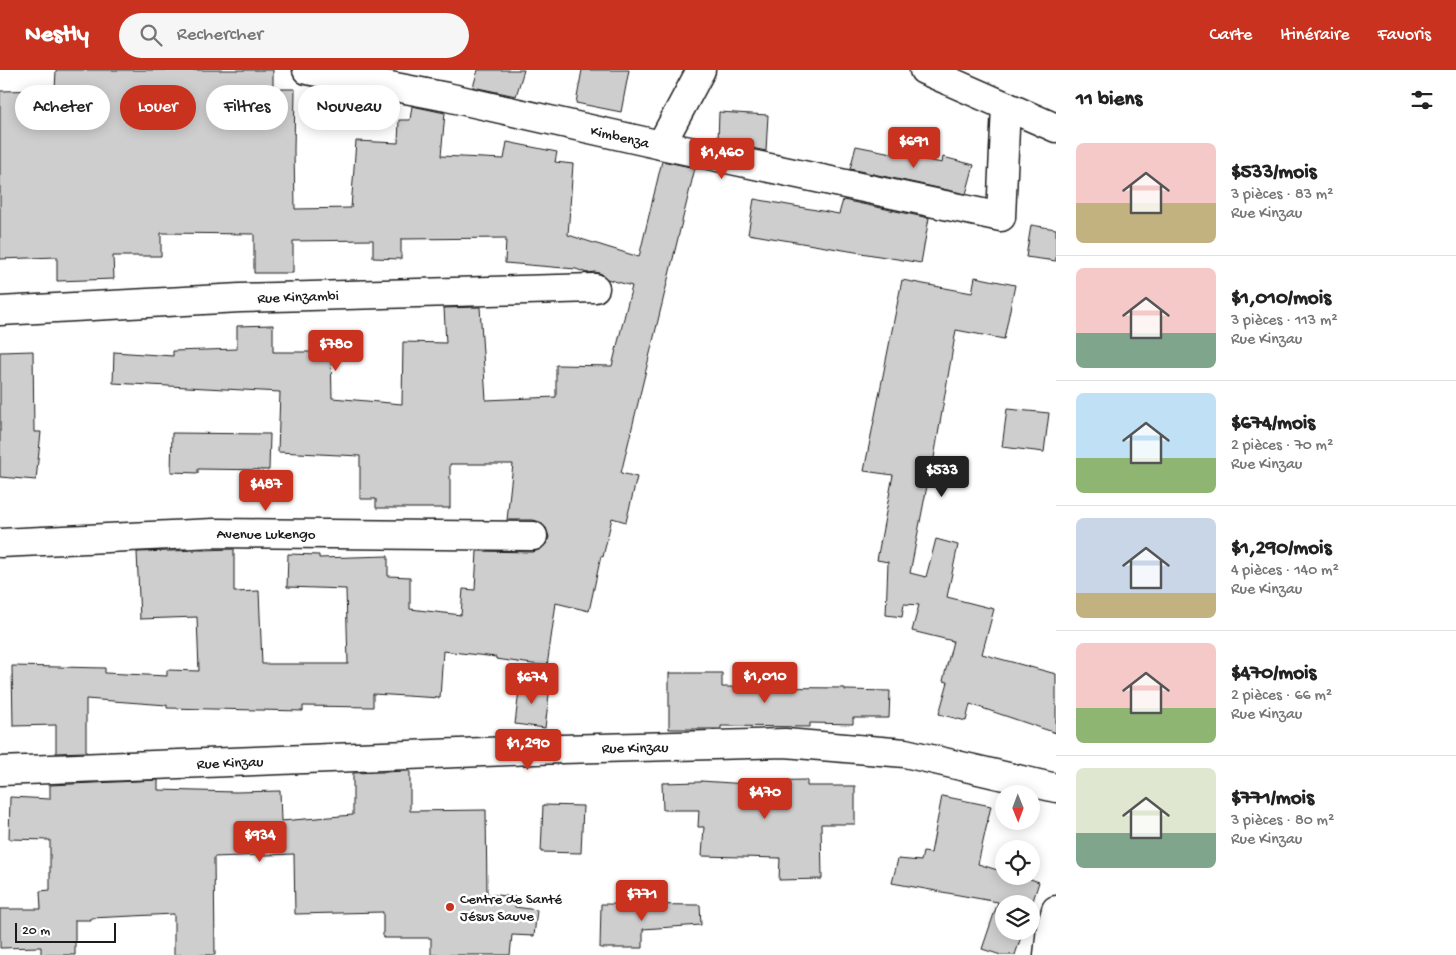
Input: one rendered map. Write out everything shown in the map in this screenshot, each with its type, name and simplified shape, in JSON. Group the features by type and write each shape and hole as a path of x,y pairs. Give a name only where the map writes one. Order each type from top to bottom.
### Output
{"street":[{"name":"Kimbenza","path":"307,70 447,97 661,145 1001,217 1006,106"},
{"path":"661,145 701,70"},
{"path":"924,70 1056,128"},
{"name":"Rue Kinzambi","path":"0,312 240,298 596,288"},
{"name":"Avenue Lukengo","path":"0,542 214,533 533,536"},
{"name":"Rue Kinzau","path":"0,771 562,748 785,743 905,753 1056,788"},
{"path":"1045,953 1056,910"}],"building":[{"path":"56,70 273,70 273,85 206,85 206,130 288,130 288,89 295,89 295,209 351,208 356,141 398,143 400,120 410,120 412,106 445,113 441,156 504,159 507,142 557,152 555,162 573,164 568,235 639,257 662,161 695,168 621,473 637,477 626,522 612,518 603,557 601,556 589,611 556,603 547,666 496,659 496,657 443,651 440,698 373,694 373,707 303,706 303,711 167,708 167,705 86,699 86,752 56,753 56,725 13,726 12,666 105,668 105,673 167,676 167,670 199,671 197,617 140,619 137,552 234,549 234,592 259,591 262,664 348,664 346,589 287,587 288,554 319,555 319,558 388,556 388,576 410,577 410,609 461,615 463,589 475,590 477,551 533,552 541,549 547,543 549,537 546,528 540,522 533,520 507,520 513,464 450,464 450,508 376,508 376,499 360,499 360,456 278,452 280,392 113,383 114,352 173,356 173,351 237,349 237,326 273,325 273,352 331,352 332,398 402,404 403,342 446,343 444,308 480,307 486,400 556,397 556,365 612,366 632,286 607,279 602,274 595,272 587,273 576,269 505,263 506,238 401,239 401,259 373,258 373,240 293,241 293,273 254,273 254,234 161,233 161,256 113,256 114,279 57,281 57,257 0,259 0,91 15,91 15,130 110,130 110,85 55,85"},
{"path":"478,70 524,70 516,96 473,87"},
{"path":"582,70 629,70 621,112 576,103"},
{"path":"719,112 768,115 766,151 718,141"},
{"path":"856,146 942,163 943,157 974,165 966,194 850,169"},
{"path":"754,199 839,214 843,200 929,218 921,263 748,234"},
{"path":"1031,225 1056,229 1056,261 1026,257"},
{"path":"975,277 1015,285 1004,339 956,330 930,481 928,481 910,573 926,577 936,539 958,545 947,597 994,609 982,654 1056,674 1056,733 970,704 966,721 939,714 948,682 943,681 953,641 912,631 919,605 904,604 902,617 886,615 888,562 877,560 893,475 864,471 902,280 972,293"},
{"path":"33,351 34,432 41,432 36,480 0,477 0,352"},
{"path":"1007,409 1049,413 1044,452 1002,447"},
{"path":"172,433 270,434 269,470 198,469 198,473 171,472"},
{"path":"669,673 722,673 722,687 845,688 845,690 890,691 889,718 853,718 853,724 810,723 810,727 721,726 721,729 669,729"},
{"path":"520,682 550,686 545,728 515,724"},
{"path":"410,771 410,811 486,810 487,894 516,897 515,907 537,910 534,936 512,935 510,955 431,955 431,938 383,938 383,912 295,914 294,854 214,857 215,955 174,955 174,914 75,920 75,955 41,955 41,947 0,948 0,909 41,909 40,891 50,890 50,840 9,839 10,797 50,799 50,785 158,780 158,790 280,791 281,821 353,815 353,773"},
{"path":"807,780 807,786 855,786 855,824 821,824 822,879 779,880 780,858 702,856 704,827 698,827 699,810 663,810 662,783 701,781 747,784 747,781"},
{"path":"942,796 991,806 978,864 995,869 995,885 1038,885 1035,895 995,895 995,901 892,883 898,859 921,861 923,852 931,853"},
{"path":"543,805 583,806 581,853 541,852"},
{"path":"601,904 700,905 701,925 643,929 643,948 600,948"},
{"path":"995,911 995,940 1020,940 1015,955 1001,955 982,949"}],"place":[{"name":"Centre de Santé Jésus Sauve","path":"450,907"}]}
